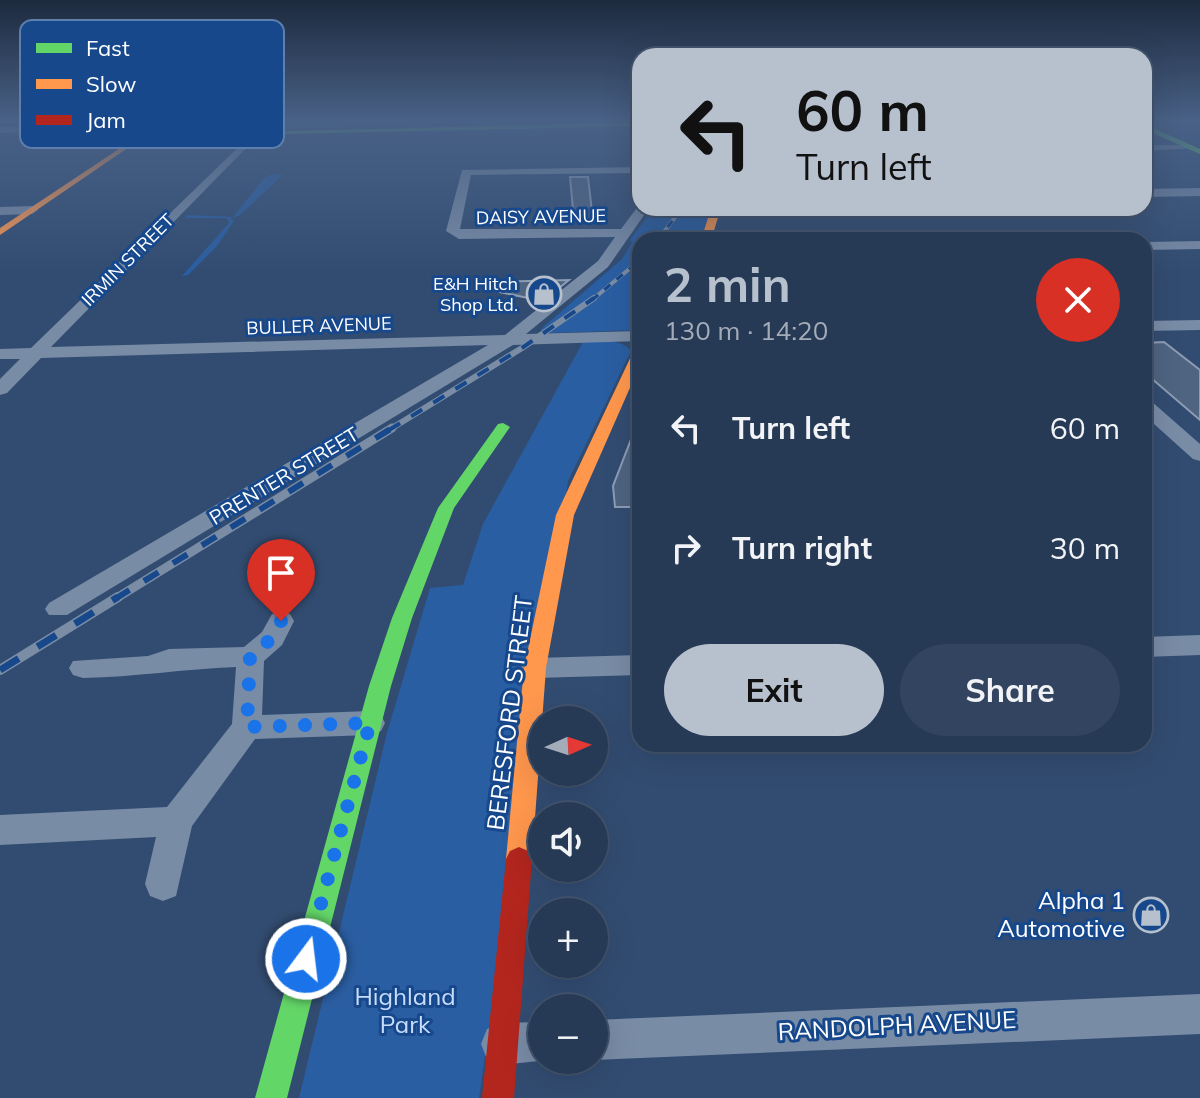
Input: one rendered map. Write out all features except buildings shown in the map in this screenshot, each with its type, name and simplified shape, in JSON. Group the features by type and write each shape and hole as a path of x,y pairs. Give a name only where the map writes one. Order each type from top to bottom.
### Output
{"street":[{"path":"0,232 88,171"},
{"name":"IRMIN STREET","path":"0,389 218,171"},
{"name":"DAISY AVENUE","path":"469,171 465,173 458,201 453,231 456,234 626,233"},
{"path":"1152,193 1200,192"},
{"path":"0,211 32,210"},
{"path":"509,340 603,264 638,216"},
{"path":"1152,246 1200,245"},
{"path":"1152,326 1200,325"},
{"name":"BULLER AVENUE","path":"0,354 632,336"},
{"name":"PRENTER STREET","path":"58,609 509,340"},
{"name":"BERESFORD STREET","path":"498,1098 535,668 565,515 632,368"},
{"path":"1152,412 1198,451"},
{"path":"271,1098 370,723 402,618 446,508 503,427"},
{"path":"83,668 149,666 169,659 250,657 272,638 281,621"},
{"path":"1152,647 1200,645"},
{"path":"163,884 176,821 247,727 250,657"},
{"path":"535,668 632,665"},
{"path":"247,727 370,723"},
{"path":"0,830 176,821"},
{"name":"RANDOLPH AVENUE","path":"608,1039 1200,1014"},
{"path":"502,1044 528,1043"}],"green space":[{"path":"283,175 239,216 230,218 234,221 217,246 188,275 182,276 229,223 227,218 185,218 188,215 233,217 265,177"},
{"path":"648,216 708,216 703,232 636,232"},
{"path":"632,243 632,330 546,333 541,329 622,259"},
{"name":"Highland Park","path":"583,342 616,342 627,347 631,351 568,481 536,706 528,706 528,758 479,1098 299,1098 387,733 430,588 463,585 483,524"}],"railway":[{"path":"664,232 676,216"},
{"path":"592,300 632,267"},
{"path":"389,430 522,348 594,298"},
{"path":"115,599 392,428"},
{"path":"0,670 118,597"}],"traffic: fast":[{"path":"271,1098 380,686 402,618 446,508 503,427"}],"traffic: slow":[{"path":"0,232 90,171"},
{"path":"708,232 714,216"},
{"path":"519,859 535,668 565,515 632,368"}],"traffic: jam":[{"path":"498,1098 519,859"}],"place":[{"name":"E&H Hitch Shop Ltd.","path":"544,294"},
{"name":"Alpha 1 Automotive","path":"1151,915"}],"route":[{"path":"281,621 272,638 250,657 247,727 370,723 306,959"}]}
